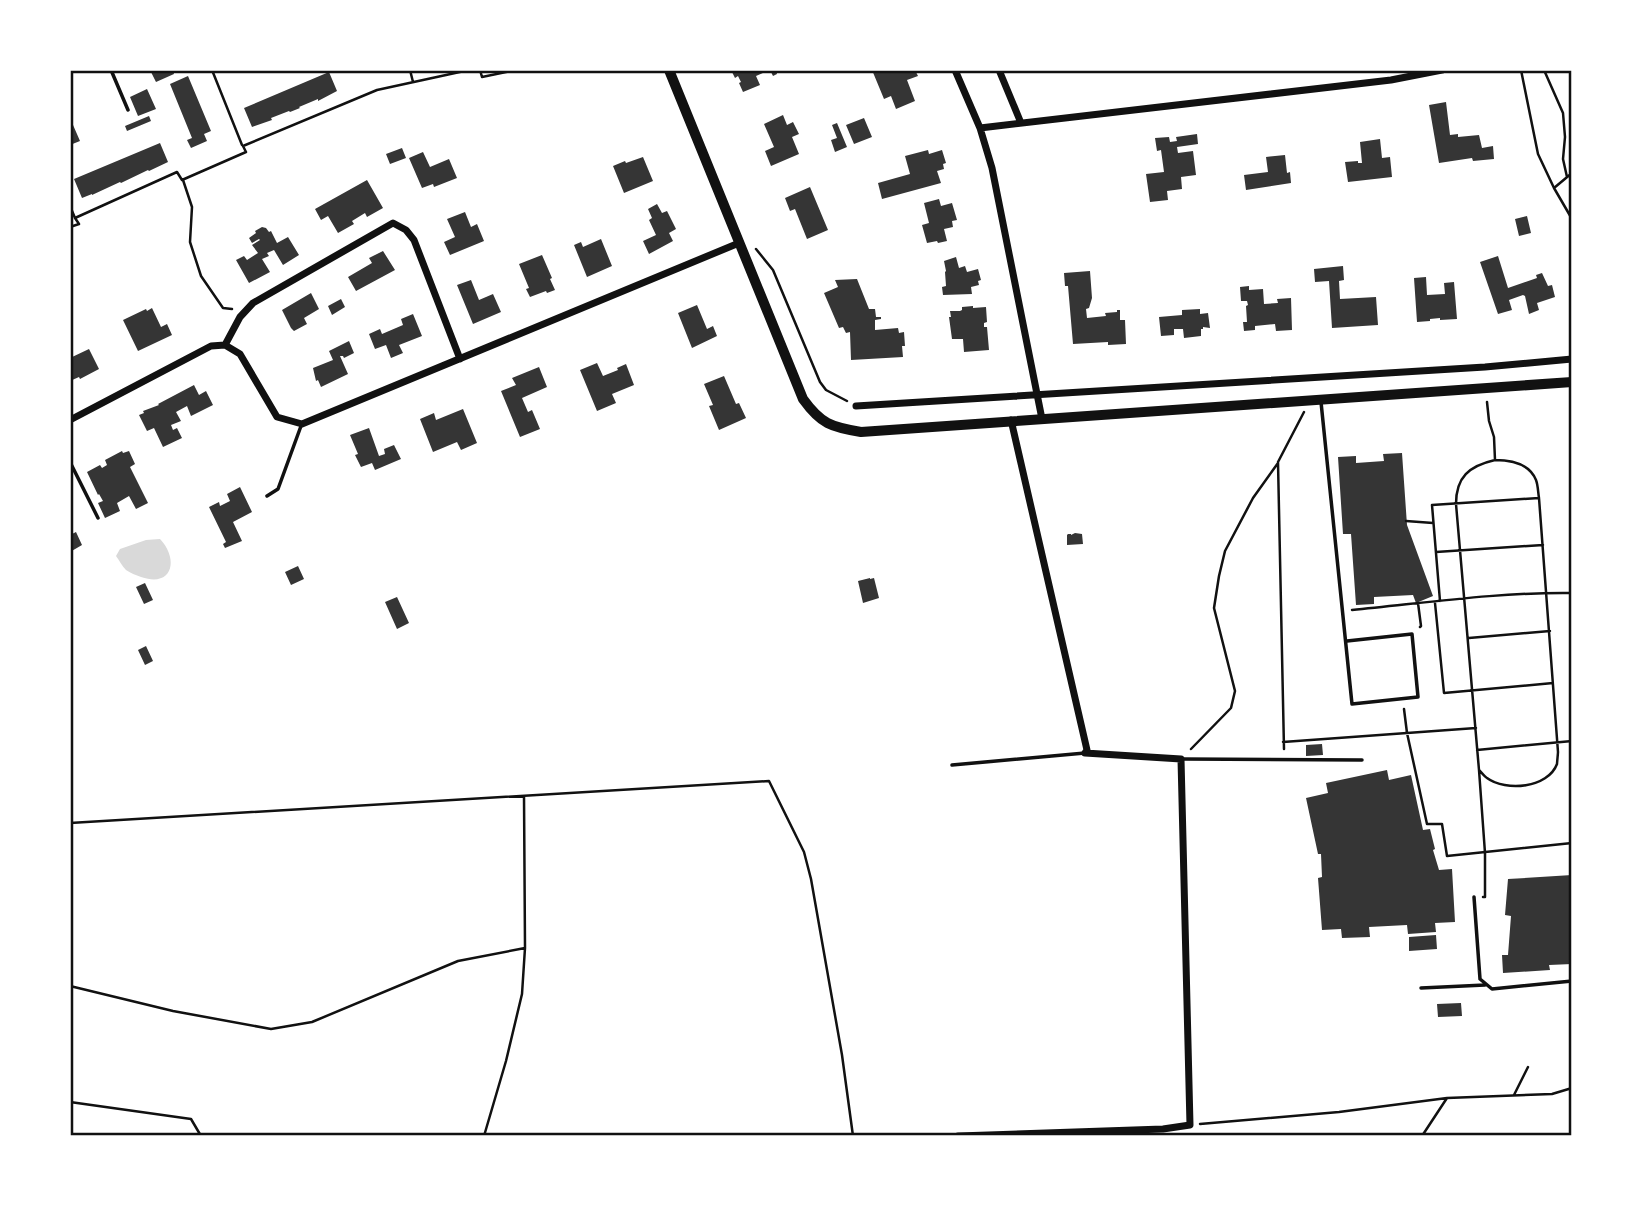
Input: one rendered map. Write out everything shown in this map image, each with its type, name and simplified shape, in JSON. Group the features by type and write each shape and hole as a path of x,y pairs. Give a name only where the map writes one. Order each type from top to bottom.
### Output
{"street":[{"path":"669,70 803,399 816,416 836,428 861,432 1572,382"},
{"path":"955,70 980,128 992,168 1042,419"},
{"path":"999,70 1020,123"},
{"path":"980,128 1391,80 1442,70"},
{"path":"226,345 240,317 253,303 393,223 406,230 414,240 460,359"},
{"path":"70,419 211,346 226,345 240,354 277,417 302,424 739,243"},
{"path":"856,406 1485,367 1572,359"},
{"path":"958,1136 1163,1129 1189,1125 1181,759 1085,753 1087,750 1011,421"}],"lane":[{"path":"111,70 128,110"},
{"path":"1321,400 1352,705 1418,697 1412,634 1346,641"},
{"path":"267,496 278,489 302,424"},
{"path":"70,462 98,518"},
{"path":"952,765 1085,753"},
{"path":"1181,759 1362,760"},
{"path":"1474,897 1480,979 1492,989 1572,981"},
{"path":"1421,988 1487,985"}],"path":[{"path":"183,180 246,152 212,70"},
{"path":"410,70 413,82"},
{"path":"243,146 377,90 469,70"},
{"path":"480,70 482,77 516,70"},
{"path":"1521,70 1538,154 1572,219"},
{"path":"1544,70 1563,113 1563,159 1567,177"},
{"path":"1565,137 1572,137"},
{"path":"75,218 177,172 183,180 192,207 190,242 201,276 223,308 246,311"},
{"path":"1554,188 1572,173"},
{"path":"70,206 79,224 70,227"},
{"path":"757,250 773,270 820,382 826,390 856,406"},
{"path":"1487,401 1495,460"},
{"path":"1181,759 1231,708 1235,691 1214,608 1225,551 1306,409"},
{"path":"1474,897 1485,897 1485,853 1456,489 1462,478 1480,463 1509,460 1522,465 1536,479 1550,631 1557,763 1549,775 1537,782 1509,785 1486,778 1479,770"},
{"path":"1278,462 1284,760"},
{"path":"1440,601 1432,505 1539,498"},
{"path":"1406,521 1433,523"},
{"path":"1436,552 1543,545"},
{"path":"1342,611 1547,592 1572,593"},
{"path":"1435,602 1444,693 1553,683"},
{"path":"1412,634 1421,626 1418,603"},
{"path":"1468,638 1550,631"},
{"path":"1403,699 1407,733 1427,824 1442,824 1447,856 1572,843"},
{"path":"1283,742 1476,728"},
{"path":"1478,750 1571,743"},
{"path":"70,823 769,781 804,852 811,879 842,1055 853,1136"},
{"path":"484,1136 522,994 525,948 524,796"},
{"path":"70,986 173,1012 271,1029 312,1023 458,961 525,948"},
{"path":"1514,1096 1528,1067"},
{"path":"1189,1125 1339,1112 1447,1098 1552,1094 1572,1088"},
{"path":"1422,1136 1447,1098"},
{"path":"70,1102 191,1119 201,1136"}],"shaded area":[{"path":"160,539 170,555 171,563 170,570 160,579 141,577 129,572 116,556 120,549 146,540"}],"building":[{"path":"150,70 173,70 174,74 156,82"},
{"path":"731,70 770,70 756,76 760,85 743,92 738,76 735,78"},
{"path":"872,70 915,70 918,76 907,80 915,101 896,109 891,96 884,99"},
{"path":"329,72 337,91 252,127 244,108"},
{"path":"188,76 211,131 204,134 207,141 191,148 187,140 192,138 170,84"},
{"path":"147,89 156,109 138,116 130,97"},
{"path":"1446,102 1450,135 1479,135 1482,148 1493,146 1494,159 1473,161 1472,158 1439,163 1429,105"},
{"path":"783,115 787,125 793,122 799,134 792,137 799,154 771,166 765,151 774,147 764,124"},
{"path":"149,116 151,121 127,131 125,126"},
{"path":"70,118 80,141 70,145"},
{"path":"864,118 872,137 854,144 846,125"},
{"path":"837,123 847,147 835,152 831,140 837,138 832,125"},
{"path":"1197,134 1198,144 1177,147 1178,153 1193,151 1196,175 1181,177 1182,189 1167,191 1168,200 1150,202 1146,174 1164,172 1161,150 1157,151 1155,138 1169,137 1170,142 1177,141 1176,137"},
{"path":"1380,139 1382,158 1390,157 1392,177 1348,182 1345,162 1362,163 1360,142"},
{"path":"160,143 168,162 82,198 74,179"},
{"path":"402,148 406,158 390,164 386,154"},
{"path":"928,150 929,154 942,150 946,163 943,164 944,169 937,171 941,183 882,199 878,183 910,174 905,156"},
{"path":"423,152 430,167 449,159 457,178 434,187 433,184 422,188 409,158"},
{"path":"1285,155 1291,183 1246,190 1244,175 1268,172 1266,157"},
{"path":"643,157 653,181 624,193 613,166"},
{"path":"367,180 383,208 367,217 365,213 352,221 354,224 338,233 328,216 321,220 315,209"},
{"path":"810,187 828,230 807,239 795,209 790,211 785,198"},
{"path":"939,199 941,206 952,203 957,220 952,221 953,227 944,229 947,241 927,243 922,225 929,223 924,203"},
{"path":"657,204 662,213 667,211 676,229 669,233 673,241 649,254 643,241 656,235 649,220 652,218 648,209"},
{"path":"465,212 471,227 477,224 484,241 450,255 444,242 455,237 447,219"},
{"path":"1527,216 1531,233 1519,236 1515,219"},
{"path":"262,227 271,231 277,243 288,237 299,255 283,265 274,250 267,253 269,256 262,259 270,272 249,283 236,260 244,256 247,260 258,253 252,245 260,240 252,243 249,238"},
{"path":"601,239 612,266 587,277 574,245 581,242 583,247"},
{"path":"383,251 395,270 356,291 348,277 372,263 369,258"},
{"path":"542,255 555,290 530,297 519,264"},
{"path":"1498,256 1508,288 1537,278 1536,275 1542,273 1548,286 1552,285 1555,297 1537,303 1539,310 1529,314 1523,295 1509,300 1512,310 1498,314 1480,262"},
{"path":"956,257 959,268 965,266 967,272 978,269 981,280 978,281 979,285 971,287 972,294 943,295 942,287 946,286 944,261"},
{"path":"1343,266 1344,280 1339,281 1340,299 1376,297 1378,325 1332,328 1329,281 1315,282 1314,269"},
{"path":"1090,271 1092,298 1089,308 1086,309 1087,318 1106,316 1105,313 1120,310 1120,320 1125,320 1126,344 1073,344 1068,286 1065,286 1064,273"},
{"path":"1426,277 1427,295 1445,294 1444,283 1454,282 1457,319 1440,318 1417,322 1414,278"},
{"path":"857,279 869,309 875,309 876,317 881,317 875,320 875,330 898,328 899,333 904,332 903,357 851,360 850,332 846,333 843,327 839,328 824,293 838,287 835,280"},
{"path":"471,280 479,300 493,294 501,312 473,324 457,285"},
{"path":"1249,286 1249,290 1263,289 1264,304 1291,298 1292,330 1276,331 1275,324 1255,326 1255,330 1244,331 1243,322 1247,322 1248,305 1247,301 1241,301 1240,287"},
{"path":"311,293 319,309 304,318 307,324 294,331 282,310"},
{"path":"341,299 345,307 332,315 328,306"},
{"path":"697,305 707,329 713,326 717,336 692,348 678,313"},
{"path":"962,307 986,307 987,322 984,327 987,327 989,350 964,352 963,339 952,339 950,311 960,311"},
{"path":"152,308 161,327 167,324 172,335 138,351 123,320"},
{"path":"1200,309 1200,314 1208,313 1210,328 1203,327 1201,336 1184,338 1183,329 1174,329 1174,335 1161,336 1159,317 1182,315 1182,310"},
{"path":"413,314 422,336 399,345 403,353 391,358 386,345 375,349 369,334 380,329 382,334 403,325 401,319"},
{"path":"349,341 354,353 344,358 340,356 348,374 321,387 318,380 316,381 313,368 333,360 329,351"},
{"path":"89,349 99,369 70,381 70,358"},
{"path":"597,363 603,376 626,364 634,385 612,394 616,403 597,411 580,370"},
{"path":"539,367 547,387 522,398 528,412 532,410 540,429 520,437 501,391 516,385 512,378"},
{"path":"724,376 736,404 739,403 746,418 719,430 704,384"},
{"path":"194,385 199,395 206,391 213,405 191,416 187,406 176,412 181,421 171,425 173,430 177,428 182,438 163,447 154,428 147,431 139,415"},
{"path":"463,409 477,443 461,450 457,442 433,452 420,419 434,413 436,420"},
{"path":"369,428 379,456 385,454 384,449 394,445 401,459 375,470 372,463 361,467 350,435"},
{"path":"122,451 129,451 135,464 130,467 148,503 136,509 129,496 117,503 120,511 105,518 98,503 103,501 87,472 100,465 102,468 107,465 105,460"},
{"path":"1402,453 1407,525 1433,596 1416,603 1413,595 1374,597 1374,604 1356,605 1351,534 1343,534 1338,457 1356,456 1356,463 1384,461 1383,454"},
{"path":"240,487 252,512 233,522 242,541 225,548 223,544 226,542 209,507 230,501 227,494"},
{"path":"76,532 82,545 70,552 70,535"},
{"path":"1082,534 1083,544 1067,545 1067,535"},
{"path":"298,566 304,579 291,585 285,572"},
{"path":"874,578 879,598 863,603 858,581"},
{"path":"145,583 153,600 144,604 136,587"},
{"path":"397,597 409,623 397,629 385,602"},
{"path":"146,646 153,661 145,665 138,650"},
{"path":"1322,744 1323,755 1306,756 1306,745"},
{"path":"1387,770 1389,780 1411,775 1423,830 1430,829 1439,870 1452,869 1455,922 1435,923 1436,932 1408,934 1407,925 1369,927 1370,937 1342,938 1341,929 1322,930 1318,878 1322,877 1321,854 1318,854 1306,798 1328,793 1326,783"},
{"path":"1572,875 1572,964 1549,965 1550,970 1503,973 1502,955 1508,955 1511,916 1505,915 1508,879"},
{"path":"1436,935 1437,949 1409,951 1409,937"},
{"path":"1461,1003 1462,1016 1438,1017 1437,1004"}]}
